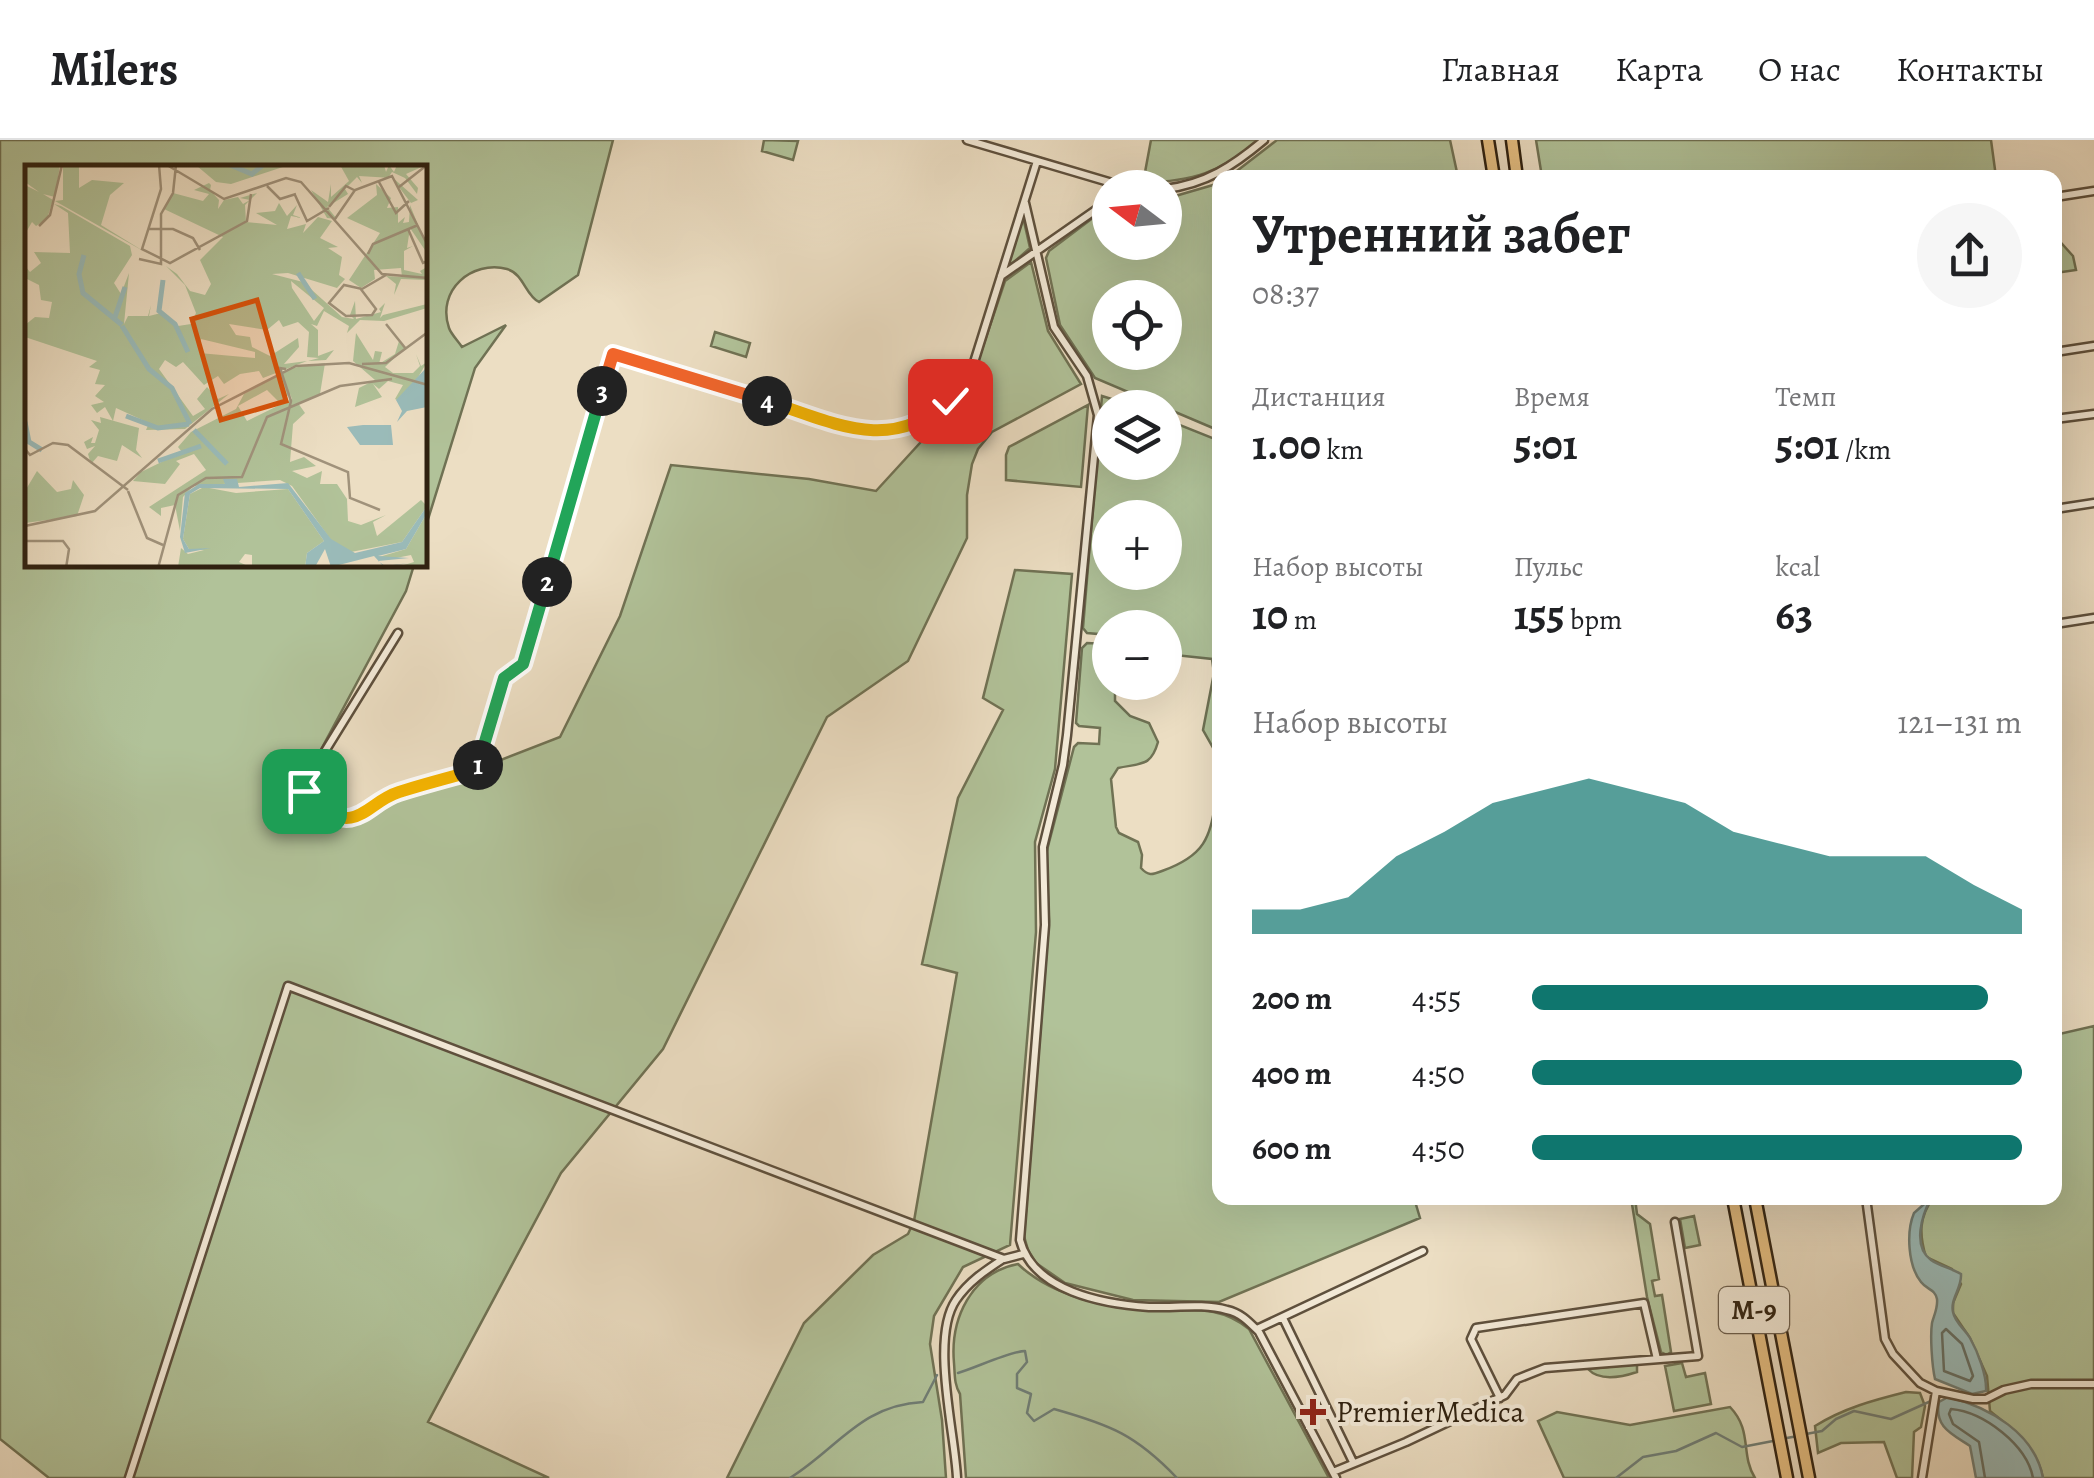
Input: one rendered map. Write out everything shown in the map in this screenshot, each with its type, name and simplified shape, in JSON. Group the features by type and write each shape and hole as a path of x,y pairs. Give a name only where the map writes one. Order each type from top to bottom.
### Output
{"highway":[{"path":"1488,140 1493,170"},
{"path":"1512,140 1516,170"},
{"name":"М-9","path":"1732,1205 1787,1478"},
{"name":"М-9","path":"1756,1205 1809,1478"}],"street":[{"path":"967,140 1092,177"},
{"path":"1224,170 1264,140"},
{"path":"398,633 306,782 306,799 327,813 347,819 377,806 392,794 477,770 504,678 523,664 613,354 875,432 894,431 940,410 964,386 1037,161"},
{"path":"1182,185 1212,177"},
{"path":"2062,195 2094,191"},
{"path":"1025,203 1054,327 1088,376 1098,415 1066,750 1043,847 1046,925 1019,1222 1023,1254 1048,1280 1092,1297 1136,1306 1228,1310 1239,1314 1256,1330 1335,1475 1353,1462"},
{"path":"1001,276 1092,212"},
{"path":"2062,351 2094,346"},
{"path":"2062,419 2094,414"},
{"path":"2062,508 2094,503"},
{"path":"2062,623 2094,618"},
{"path":"128,1478 288,986 1004,1259"},
{"path":"1867,1205 1884,1339 1920,1382 1936,1390 1986,1400 2004,1390 2031,1384 2094,1384"},
{"path":"1283,1318 1353,1462 1358,1464 1500,1398 1517,1379 1545,1368 1698,1356 1675,1222"},
{"path":"1256,1330 1423,1251"},
{"path":"958,1478 945,1354 946,1327 956,1299 970,1283 1004,1259 1023,1254"},
{"path":"1500,1398 1471,1338 1476,1328 1644,1303 1658,1360"},
{"path":"1922,1478 1936,1390"}],"green space":[{"path":"0,140 613,140 578,275 539,302 517,275 494,267 470,274 452,290 446,314 450,330 462,347 506,325 475,368 428,519 428,165 25,165 25,568 413,568 406,591 293,802 349,819 560,737 620,616 671,465 809,479 876,491 942,419 963,406 1005,281 1031,262 1048,331 1081,384 992,432 978,449 967,495 967,538 908,661 827,717 663,1049 561,1173 428,1422 549,1478 49,1478 0,1439"},
{"path":"764,140 798,141 793,160 762,151"},
{"path":"1151,140 1259,140 1218,168 1182,179 1182,170 1145,170"},
{"path":"1277,140 1450,140 1456,170 1238,170"},
{"path":"1536,140 1991,140 1995,170 1541,170"},
{"path":"1212,185 1212,428 1182,415 1182,390 1123,390 1095,378 1060,325 1046,258 1049,251 1092,219 1092,260 1182,260 1182,194"},
{"path":"1023,217 1030,248 1006,269"},
{"path":"2062,244 2073,256 2076,270 2062,272"},
{"path":"715,332 750,343 746,357 711,346"},
{"path":"1088,405 1081,487 1006,480 1009,447"},
{"path":"1182,426 1212,438 1212,659 1182,656 1182,610 1092,610 1092,633 1083,628 1092,518 1092,590 1182,590 1182,500 1093,500 1095,480 1182,480"},
{"path":"1015,570 1072,574 1055,769 1035,842 1036,932 1010,1245 963,1267 934,1316 930,1344 946,1478 727,1478 804,1323 873,1255 908,1234 914,1221 957,973 922,964 958,798 1003,710 983,698"},
{"path":"1092,643 1092,700 1115,700 1130,716 1149,723 1158,742 1148,760 1118,768 1111,779 1116,827 1119,833 1138,842 1141,868 1150,874 1192,856 1207,837 1212,821 1212,1205 1416,1205 1420,1218 1219,1302 1133,1300 1065,1283 1036,1263 1024,1236 1049,921 1046,854 1074,747 1078,743 1099,744 1100,728 1076,723 1082,648"},
{"path":"1212,683 1212,746 1203,730"},
{"path":"2094,1026 2094,1478 2043,1478 2030,1448 1990,1411 1987,1376 1970,1338 1953,1313 1961,1284 1952,1269 1926,1257 1922,1241 1929,1205 2062,1205 2062,1033"},
{"path":"1632,1205 1650,1224 1659,1279 1652,1281 1655,1296 1662,1295 1671,1352 1667,1355 1661,1352 1647,1297"},
{"path":"1694,1216 1700,1245 1685,1248 1680,1219"},
{"path":"1018,1264 1046,1284 1080,1298 1134,1309 1214,1312 1249,1329 1329,1478 966,1478 955,1375 956,1330 976,1288 1002,1269"},
{"path":"1682,1363 1686,1377 1705,1373 1711,1404 1674,1411 1665,1366"},
{"path":"1637,1364 1637,1372 1618,1377 1599,1376 1588,1369"},
{"path":"1906,1392 1920,1393 1925,1406 1921,1427 1914,1432 1912,1478 1897,1478 1884,1442 1841,1443 1818,1453 1815,1426 1848,1409"},
{"path":"1730,1407 1742,1425 1755,1478 1564,1478 1538,1421 1557,1412 1630,1425"}],"water":[{"path":"1928,1205 1920,1239 1925,1254 1961,1274 1953,1312 1976,1350 1986,1391 1972,1394 1935,1379 1931,1335 1937,1299 1923,1285 1911,1258 1909,1239 1914,1213"},
{"path":"1948,1397 2008,1424 2031,1448 2043,1478 1976,1478 1970,1446 1946,1429 1939,1418 1939,1402"}],"waterway":[{"path":"958,1373 1025,1351 1027,1362 1017,1374 1017,1388 1031,1394 1027,1413 1034,1421 1054,1409 1092,1420 1135,1441 1177,1478"},
{"path":"790,1478 866,1419 901,1405 923,1402 937,1375"},
{"path":"1806,1434 1822,1431 1854,1411 1891,1419 1931,1401"},
{"path":"1616,1478 1643,1457 1676,1451 1716,1433 1742,1447 1773,1441"},
{"path":"1781,1439 1798,1436"}],"place":[{"name":"PremierMedica","path":"1313,1412"}],"route":[{"path":"304,791 310,802 347,819 377,806 392,794 477,770 504,678 523,664 613,354 875,432 894,431 925,419 950,401"}]}
